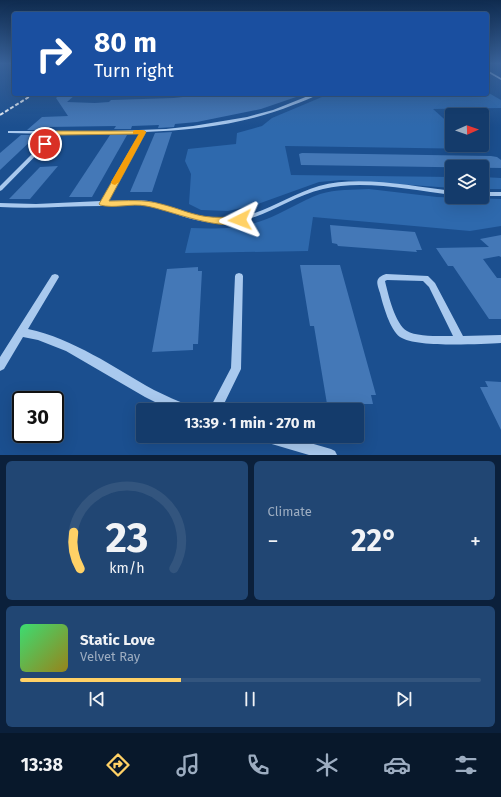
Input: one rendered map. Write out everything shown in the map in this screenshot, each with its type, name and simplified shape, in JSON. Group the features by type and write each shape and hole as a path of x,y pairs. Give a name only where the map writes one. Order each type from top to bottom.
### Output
{"street":[{"path":"10,132 143,132 204,127 280,109 311,96"},
{"path":"103,204 143,132"},
{"path":"0,189 56,133"},
{"path":"0,205 53,207 144,203 160,206 200,219 228,221 252,217 290,198 329,185 376,185 445,192"},
{"path":"489,194 501,194"},
{"path":"219,403 236,369 239,276"},
{"path":"0,366 55,277"},
{"path":"460,339 432,285 425,278 386,277 382,280 382,287 396,325 404,335 415,339 460,339 501,339"},
{"path":"21,332 39,335 78,352 99,362 145,391 171,403"},
{"path":"289,443 330,455"}],"shaded area":[{"path":"489,93 501,100 501,108 433,109 445,120 445,148 285,146 291,175 445,177 445,187 342,180 319,182 255,205 228,211 201,210 189,204 191,174 185,161 188,149 236,144 237,133 262,126 272,118 324,96 489,96"},
{"path":"489,177 501,178 501,189 489,189"},
{"path":"369,189 445,197 445,204 489,204 489,199 501,199 501,226 470,231 313,217 308,251 185,253 191,228 237,227 255,223 320,194 338,190"}],"building":[{"path":"58,96 74,96 67,102 95,103 109,102 111,100 192,96 299,96 261,109 197,122 175,124 174,127 158,128 159,125 132,126 131,129 114,129 116,126 46,127 43,130 27,130 42,117 68,116 56,98"},
{"path":"172,132 152,192 130,192 155,133"},
{"path":"21,135 37,135 0,170 0,153"},
{"path":"110,135 127,135 92,197 69,197"},
{"path":"299,154 491,156 497,157 501,160 501,168 489,168 489,160 445,160 445,167 301,165"},
{"path":"58,166 30,199 9,199 40,167"},
{"path":"330,225 415,232 422,250 416,250 417,252 338,246 337,244 332,243"},
{"path":"501,235 501,257 499,256 483,259 497,278 501,278 501,319 489,319 453,266 448,266 436,248 489,247 480,239"},
{"path":"300,265 340,265 376,395 371,395 373,404 327,403 314,326 310,326"},
{"path":"198,267 198,271 202,271 198,344 193,344 193,350 152,352 167,269"},
{"path":"485,381 501,382 501,430 480,387 488,387"}],"railway":[{"path":"0,115 30,96"}],"slow traffic":[{"path":"115,182 143,132 135,132"}],"route":[{"path":"45,144 56,133 143,132 103,204 144,203 160,206 200,219 228,221 240,220"}]}
